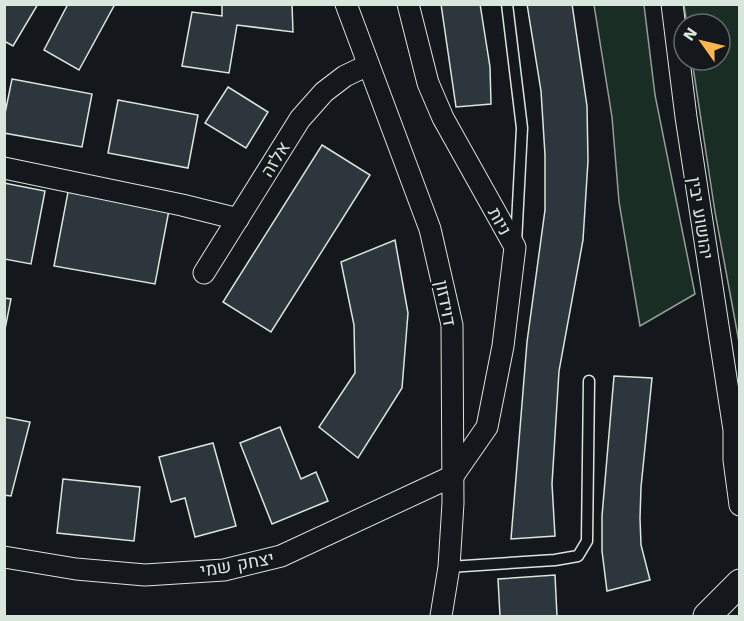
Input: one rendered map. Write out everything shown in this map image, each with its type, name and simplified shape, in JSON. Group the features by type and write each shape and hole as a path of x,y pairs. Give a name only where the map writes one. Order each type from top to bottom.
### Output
{"street":[{"name":"דוידזון","path":"346,4 430,229 452,326 453,476 449,567 441,616"},
{"name":"ניות","path":"408,4 428,83 443,118 515,247 503,346 487,427 453,476"},
{"name":"יהושוע יבין","path":"672,4 686,117 737,436 734,460 740,505"},
{"name":"אלזה","path":"204,273 300,119 324,92 345,76 368,65"},
{"path":"4,168 238,219"},
{"name":"יצחק שמי","path":"4,556 76,569 145,575 224,570 281,556 453,476"},
{"path":"707,616 740,583"}],"lane":[{"path":"507,4 522,128 515,247"},
{"path":"449,567 555,561 578,556 587,541 589,381"}],"green space":[{"path":"594,5 644,5 655,95 695,294 640,326 619,202 612,117"},
{"path":"684,5 739,5 739,342 715,212 694,72 732,72 732,12 685,12"}],"building":[{"path":"4,4 38,4 13,46 4,41"},
{"path":"68,4 115,4 79,70 44,50"},
{"path":"222,4 292,4 293,32 237,25 229,73 182,66 192,12 222,16"},
{"path":"441,4 480,4 490,67 491,104 456,107"},
{"path":"527,4 572,4 587,106 588,161 583,240 559,371 552,484 555,536 511,539 527,342 545,210 545,155 541,91"},
{"path":"12,79 92,94 82,147 4,133 4,118"},
{"path":"228,87 268,112 246,148 205,123"},
{"path":"118,100 198,115 188,168 108,153"},
{"path":"322,145 370,175 271,332 223,302"},
{"path":"4,183 45,191 31,264 4,259"},
{"path":"68,192 169,210 155,284 54,266"},
{"path":"395,240 408,313 402,388 358,458 319,427 355,373 354,325 341,262"},
{"path":"4,298 11,299 4,334"},
{"path":"614,376 652,378 640,518 641,545 650,580 607,591 602,551 602,516"},
{"path":"4,417 30,422 11,496 4,495"},
{"path":"280,427 301,479 316,472 328,501 272,524 240,443"},
{"path":"213,443 236,526 195,537 185,498 171,502 159,457"},
{"path":"63,479 140,487 134,541 57,533"},
{"path":"555,575 557,616 500,616 498,579"}]}
